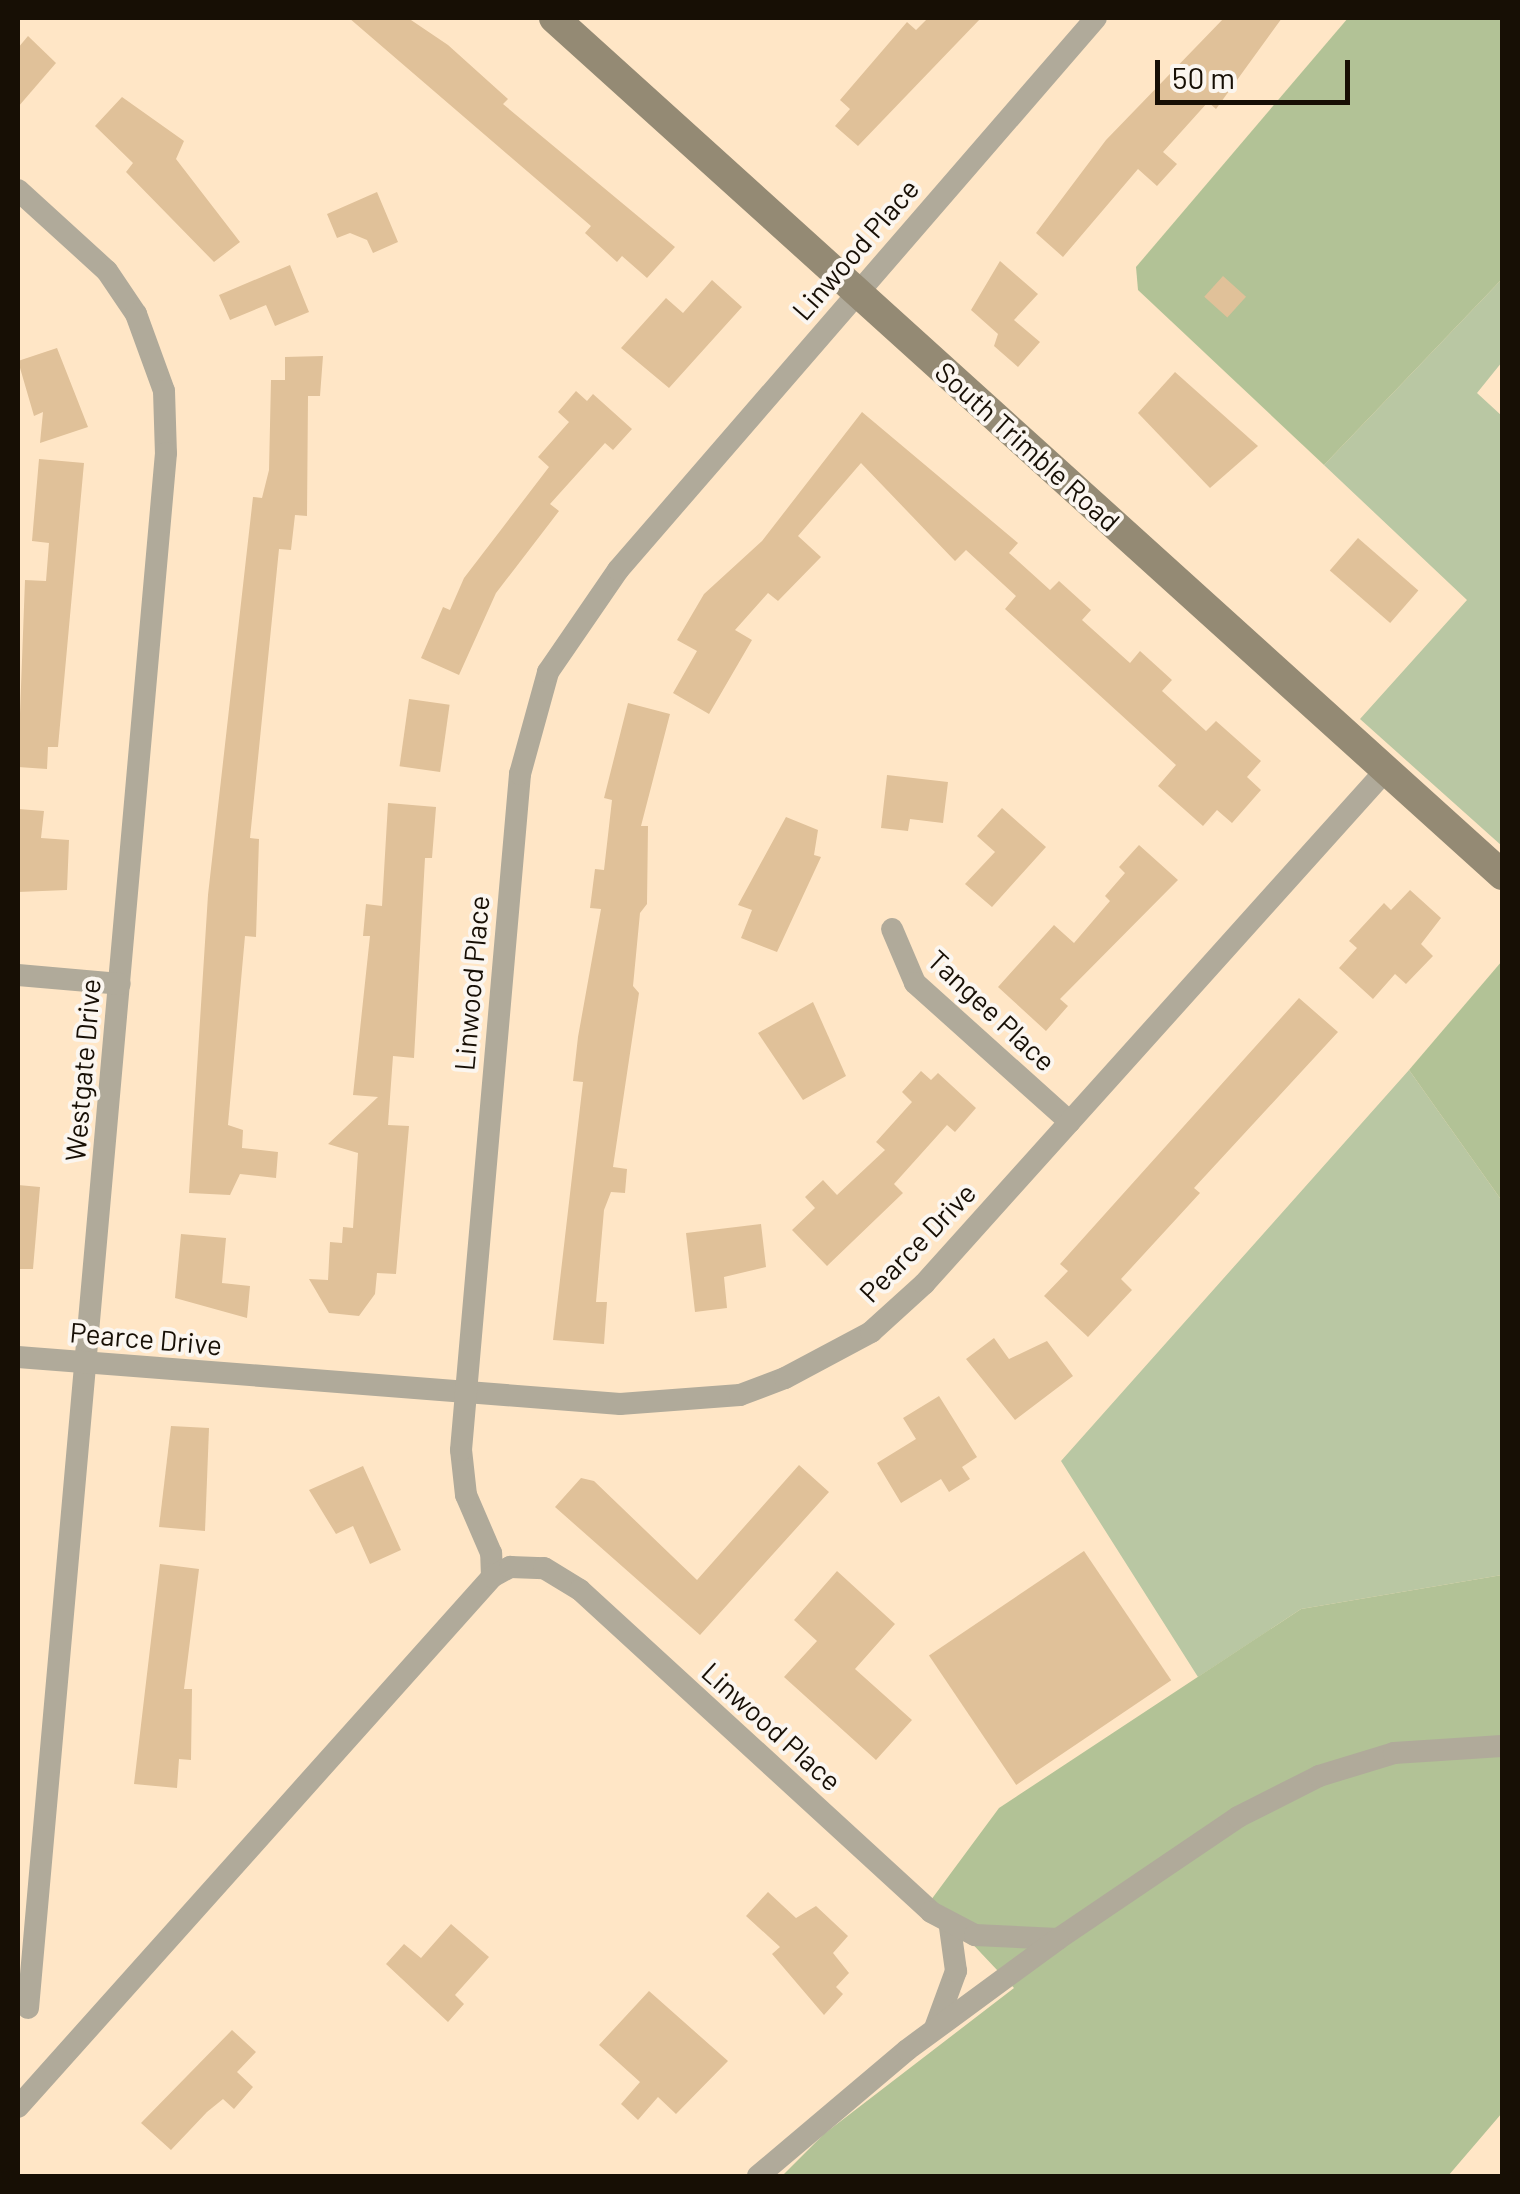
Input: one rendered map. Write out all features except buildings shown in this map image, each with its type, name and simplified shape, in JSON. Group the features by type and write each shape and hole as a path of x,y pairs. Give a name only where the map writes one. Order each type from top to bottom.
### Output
{"main road":[{"name":"South Trimble Road","path":"554,18 1502,875"}],"street":[{"name":"Linwood Place","path":"950,1927 569,1582 528,1565 492,1577 491,1553 462,1471 466,1395 520,774 535,708 586,610 1096,18"},
{"name":"Westgate Drive","path":"18,190 121,290 151,343 164,391 166,453 28,2008"},
{"name":"Pearce Drive","path":"18,1358 466,1395 668,1403 740,1395 815,1365 900,1306 1386,770"},
{"name":"Tangee Place","path":"892,929 914,982 1070,1122"},
{"path":"18,975 120,984"},
{"path":"18,2107 492,1577"},
{"path":"758,2176 934,2031 1058,1939 1238,1818 1319,1776 1394,1753 1502,1746"},
{"path":"934,2031 954,1986 950,1927 999,1939 1058,1939"}],"green space":[{"path":"1348,18 1502,18 1502,279 1324,465 1138,290 1136,267"},
{"path":"1502,279 1502,362 1477,393 1502,416 1502,846 1360,719 1467,600 1324,465"},
{"path":"1502,961 1502,1201 1409,1070"},
{"path":"1409,1070 1502,1201 1502,1575 1301,1609 1198,1677 1061,1461"},
{"path":"1502,1575 1502,2113 1448,2176 782,2176 824,2134 1014,1988 931,1900 999,1808 1301,1609"}]}
